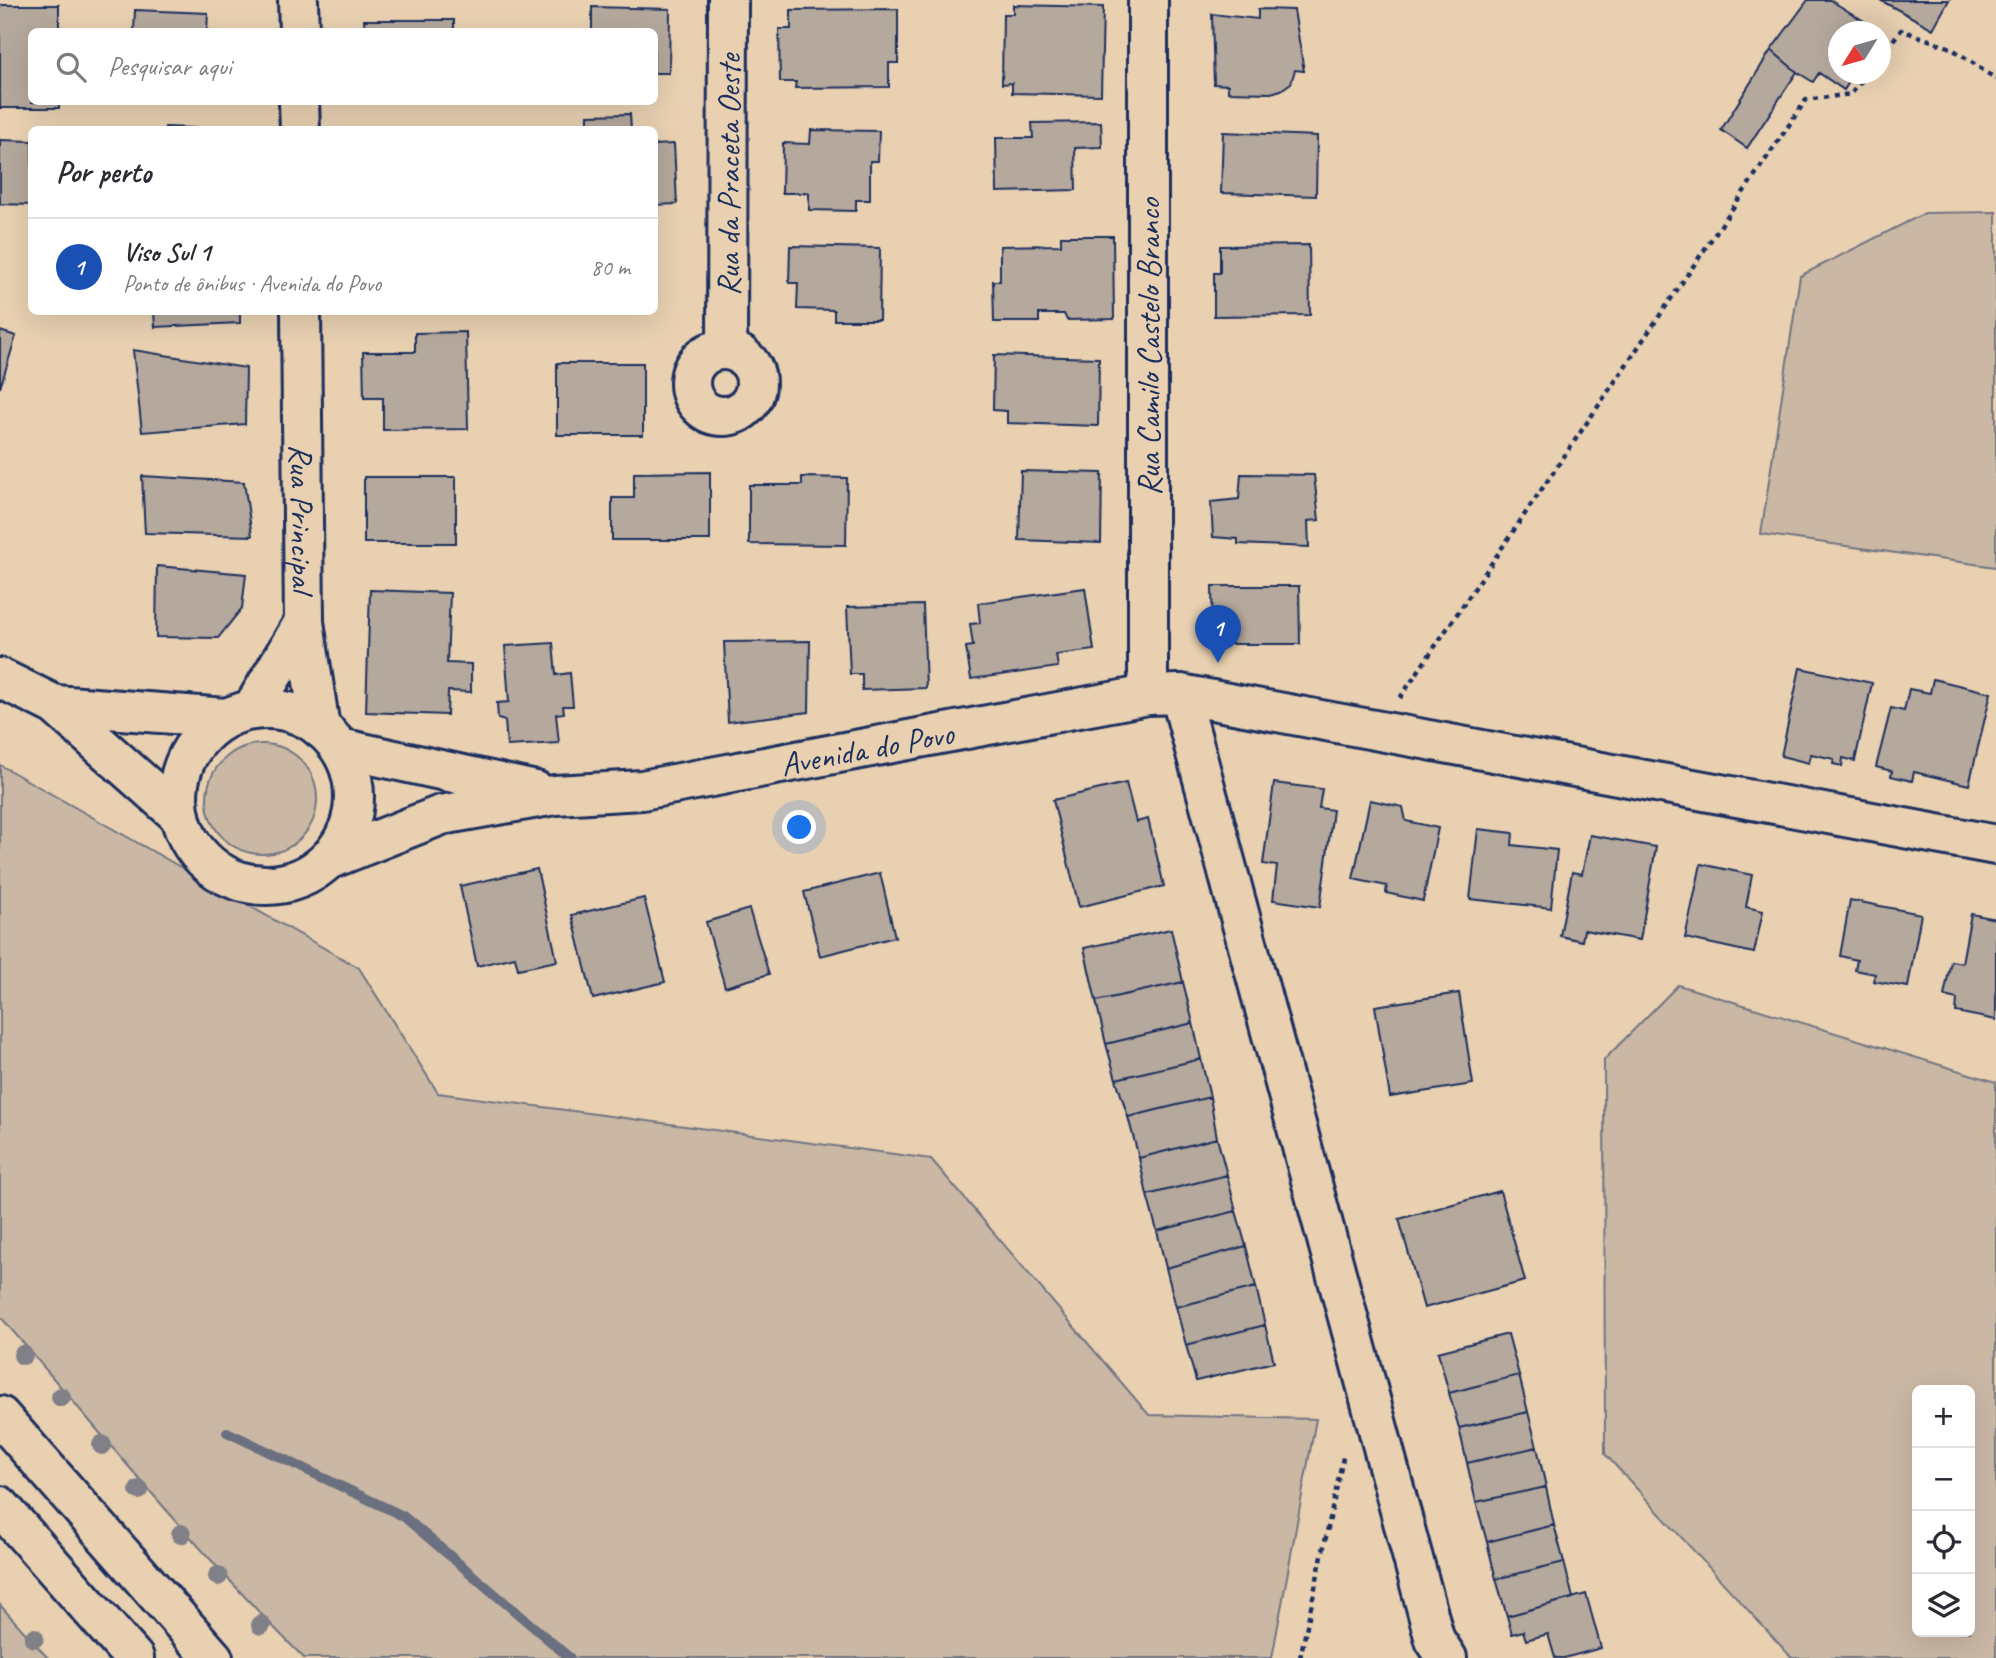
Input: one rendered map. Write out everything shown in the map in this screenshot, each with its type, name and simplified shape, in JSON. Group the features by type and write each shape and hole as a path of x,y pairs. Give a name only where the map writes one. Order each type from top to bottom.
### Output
{"street":[{"path":"298,0 299,28"},
{"name":"Rua da Praceta Oeste","path":"727,350 728,0"},
{"name":"Rua Camilo Castelo Branco","path":"1148,0 1164,694 1435,1640 1447,1658"},
{"path":"299,105 300,126"},
{"name":"Rua Principal","path":"239,714 304,622 301,315"},
{"path":"304,622 330,738"},
{"name":"Avenida do Povo","path":"0,678 55,705 180,816"},
{"path":"1164,694 1996,845"},
{"name":"Avenida do Povo","path":"239,714 207,731 192,749 182,770 178,792 180,816 190,841 207,862 229,877 256,885 283,884 309,874 330,859 441,815 555,795 642,790 1164,694"},
{"name":"Avenida do Povo","path":"55,705 239,714 270,709 305,718 330,738 350,770 355,793 352,817 344,839 330,859"},
{"name":"Avenida do Povo","path":"330,738 555,795"},
{"path":"0,1416 213,1658"},
{"path":"0,1506 134,1658"}],"path":[{"path":"1891,43 1901,30 1951,48 1996,79"},
{"path":"1378,731 1806,100 1851,94 1859,84"},
{"path":"1300,1658 1345,1449"}],"shaded area":[{"path":"1996,212 1996,567 1761,534 1800,276 1925,213"},
{"path":"262,744 283,748 301,760 313,778 317,799 313,820 301,838 283,850 262,854 241,850 223,838 211,820 207,799 211,778 223,760 241,748"},
{"path":"0,765 359,968 438,1093 931,1159 1149,1415 1316,1419 1272,1658 304,1658 186,1533 0,1316"},
{"path":"1678,985 1996,1082 1996,1658 1792,1658 1605,1454 1604,1060"},
{"path":"0,1605 48,1658 0,1658"}],"building":[{"path":"1808,0 1830,0 1864,21 1828,21 1828,79 1819,73 1813,82 1771,50"},
{"path":"1880,0 1949,0 1933,29"},
{"path":"0,5 59,5 59,28 28,28 28,105 59,105 59,108 0,108"},
{"path":"1013,5 1103,7 1101,95 1012,93 1012,83 1002,84 1003,14 1013,14"},
{"path":"592,7 670,9 669,73 658,73 658,28 592,28"},
{"path":"898,9 898,63 889,63 889,87 795,88 796,82 780,82 779,29 791,29 791,10"},
{"path":"1258,9 1294,10 1304,71 1295,70 1291,83 1271,93 1228,92 1228,85 1214,84 1212,14 1258,19"},
{"path":"135,10 208,13 207,28 134,28"},
{"path":"364,20 454,20 454,28 365,28"},
{"path":"1771,50 1797,72 1747,148 1721,130"},
{"path":"1835,84 1848,84 1844,90"},
{"path":"630,114 631,126 588,126 588,115"},
{"path":"1101,122 1102,147 1075,148 1076,190 997,192 996,138 1033,138 1032,123"},
{"path":"811,130 879,131 878,161 870,161 870,200 856,200 856,211 809,210 809,193 782,193 783,143 810,144"},
{"path":"1223,132 1317,136 1316,196 1221,193"},
{"path":"0,140 28,141 28,205 0,204"},
{"path":"674,144 677,204 658,205 658,145"},
{"path":"1061,236 1113,236 1114,319 1067,320 1064,314 1039,314 1039,322 994,322 993,281 1000,281 1000,246 1061,245"},
{"path":"1309,245 1310,315 1214,316 1214,273 1220,273 1220,246"},
{"path":"790,246 880,248 879,320 834,320 834,310 797,309 798,283 789,283"},
{"path":"154,315 240,315 240,323 155,327"},
{"path":"0,331 16,336 0,388"},
{"path":"466,332 468,429 383,430 383,398 364,398 363,352 415,352 415,333"},
{"path":"133,350 246,368 245,424 142,432"},
{"path":"994,355 1099,358 1098,426 1007,423 1007,411 993,410"},
{"path":"557,363 643,363 643,435 557,435"},
{"path":"1021,471 1102,473 1101,543 1019,540"},
{"path":"710,472 710,540 612,540 612,498 634,498 634,473"},
{"path":"1241,474 1314,475 1319,520 1308,521 1309,547 1238,544 1238,539 1213,537 1211,502 1239,499"},
{"path":"142,476 244,482 252,536 145,533"},
{"path":"364,477 456,477 456,543 364,543"},
{"path":"802,477 847,478 846,545 749,544 749,485 802,485"},
{"path":"157,566 246,574 242,608 218,638 156,637"},
{"path":"1212,586 1299,586 1300,644 1213,644"},
{"path":"1085,588 1094,650 1056,655 1058,667 971,679 966,647 973,646 970,624 980,623 978,603"},
{"path":"370,590 450,593 447,663 471,664 471,692 448,691 447,715 366,712"},
{"path":"923,605 926,688 862,690 862,674 850,674 847,607"},
{"path":"810,641 809,712 728,722 724,642"},
{"path":"553,643 556,675 570,673 573,706 563,706 564,713 556,714 559,743 507,746 505,721 498,719 497,703 509,702 505,646"},
{"path":"1800,668 1872,683 1855,761 1843,758 1842,766 1833,764 1834,759 1811,754 1809,763 1781,756"},
{"path":"1933,679 1991,693 1969,785 1914,772 1912,781 1891,776 1892,771 1876,767 1891,708 1904,711 1909,689 1930,693"},
{"path":"1126,783 1136,822 1148,819 1164,886 1079,907 1053,800"},
{"path":"1274,783 1322,789 1319,808 1333,810 1320,907 1273,900 1277,866 1263,864"},
{"path":"1370,800 1403,807 1406,821 1438,828 1423,901 1386,893 1387,886 1353,879"},
{"path":"1478,829 1513,833 1512,845 1557,850 1551,908 1470,899"},
{"path":"1590,835 1656,847 1640,940 1584,930 1582,941 1560,936 1572,872 1582,874"},
{"path":"1701,864 1752,875 1746,907 1763,911 1754,953 1685,938"},
{"path":"537,869 557,961 518,969 515,957 477,966 460,886"},
{"path":"880,873 895,937 820,956 804,892"},
{"path":"644,898 665,982 593,999 572,915"},
{"path":"1850,900 1921,914 1908,987 1873,981 1875,974 1855,970 1857,960 1840,956"},
{"path":"749,909 769,974 725,987 706,922"},
{"path":"1971,914 1996,919 1996,1020 1956,1012 1957,999 1944,996 1951,961 1962,963"},
{"path":"1171,929 1183,982 1096,1001 1084,948"},
{"path":"1183,982 1193,1023 1106,1044 1096,1001"},
{"path":"1459,993 1473,1084 1390,1097 1375,1006"},
{"path":"1193,1023 1201,1059 1116,1079 1106,1044"},
{"path":"1201,1059 1210,1097 1128,1117 1116,1079"},
{"path":"1210,1097 1217,1138 1139,1158 1128,1117"},
{"path":"1217,1138 1227,1175 1147,1195 1139,1158"},
{"path":"1227,1175 1236,1211 1157,1231 1147,1195"},
{"path":"1500,1191 1525,1281 1424,1308 1399,1219"},
{"path":"1236,1211 1246,1246 1166,1268 1157,1231"},
{"path":"1246,1246 1256,1287 1176,1307 1166,1268"},
{"path":"1256,1287 1265,1325 1186,1345 1176,1307"},
{"path":"1265,1325 1274,1362 1196,1381 1186,1345"},
{"path":"1508,1334 1519,1375 1449,1393 1438,1352"},
{"path":"1519,1375 1528,1412 1459,1428 1449,1393"},
{"path":"1528,1412 1537,1447 1467,1463 1459,1428"},
{"path":"1537,1447 1546,1487 1476,1502 1467,1463"},
{"path":"1546,1487 1554,1525 1487,1542 1476,1502"},
{"path":"1554,1525 1564,1562 1496,1579 1487,1542"},
{"path":"1564,1562 1573,1598 1507,1616 1496,1579"},
{"path":"1586,1594 1601,1648 1555,1658 1548,1634 1526,1640 1523,1631 1512,1634 1507,1616"}],"waterway":[{"path":"227,1432 403,1516 570,1658"}],"place":[{"name":"Viso Sul 1","path":"1218,663"}]}
